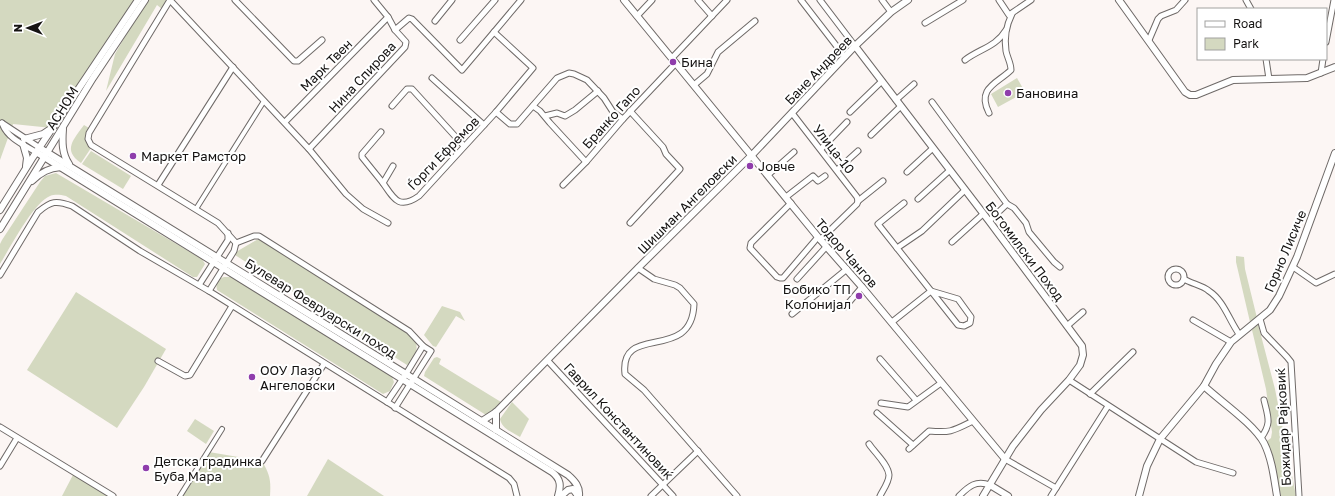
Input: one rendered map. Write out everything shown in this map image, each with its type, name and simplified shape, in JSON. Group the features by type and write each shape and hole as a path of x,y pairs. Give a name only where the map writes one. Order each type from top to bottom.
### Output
{"street":[{"name":"АСНОМ","path":"0,210 23,172 138,0"},
{"name":"АСНОМ","path":"0,228 145,0"},
{"path":"236,243 218,223 91,145 88,139 89,133 170,0 285,122 346,194 363,209 388,223"},
{"path":"235,0 294,61 298,61 322,40"},
{"path":"374,0 388,17 395,30"},
{"path":"435,21 452,0"},
{"path":"460,40 495,0"},
{"name":"Нина Спирова","path":"309,149 405,47 406,42 395,30 409,18 412,19 462,70 521,0"},
{"name":"Тодор Чангов","path":"624,0 826,247 892,322 1005,459 1056,488"},
{"path":"637,16 652,0"},
{"path":"698,0 712,16"},
{"name":"Бранко Гапо","path":"563,185 586,162 727,0"},
{"path":"801,0 845,57"},
{"path":"820,0 855,46"},
{"path":"882,0 891,12"},
{"path":"925,23 962,0"},
{"path":"999,0 1008,14 1012,14"},
{"path":"965,60 997,41 1007,27 1012,14 1031,0"},
{"path":"1119,0 1187,94 1196,95 1233,80 1307,78 1335,67"},
{"path":"1149,40 1158,19 1161,16 1176,10 1185,0"},
{"path":"1327,37 1334,0"},
{"name":"Бане Андреев","path":"752,155 855,46 903,1"},
{"name":"Марк Твен","path":"285,122 388,17"},
{"path":"694,84 707,74 718,52 754,21"},
{"path":"989,113 985,105 987,92 995,81 1011,70 1005,40 1007,27"},
{"name":"Ѓорги Ефремов","path":"393,166 383,183 397,201 405,203 410,202 419,196 534,68 494,32"},
{"name":"Богомилски Поход","path":"855,46 989,220 1082,346 1083,355 1080,365 1069,380 1036,416 1013,446 983,496"},
{"path":"1266,60 1270,79"},
{"path":"1321,73 1323,60"},
{"path":"158,185 233,67"},
{"name":"Ѓорги Ефремов","path":"496,112 510,124 519,124 532,106 557,78 569,73 583,78 598,91 613,112 623,119"},
{"path":"432,78 484,125"},
{"path":"850,112 882,81"},
{"path":"896,100 914,84"},
{"path":"392,106 407,89 412,90 464,146"},
{"path":"545,116 557,113 565,116 575,110 598,91"},
{"path":"196,209 264,101"},
{"path":"932,102 1007,204 1014,208 1026,223 1029,232 1060,267"},
{"path":"532,106 540,110 586,162"},
{"path":"871,136 901,106"},
{"path":"630,111 663,147 666,154 680,169 630,223"},
{"name":"Улица-10","path":"792,113 837,170 858,201"},
{"path":"821,149 847,122"},
{"path":"24,141 43,134 54,126"},
{"path":"63,128 62,141 65,158 73,168"},
{"path":"381,132 362,154 362,157 383,183"},
{"path":"24,141 38,150"},
{"path":"23,172 27,158 24,141"},
{"path":"906,172 933,148"},
{"name":"Булевар Февруарски поход","path":"38,150 73,168 216,260"},
{"path":"837,170 858,151"},
{"path":"768,175 794,152"},
{"name":"Горно Лисиче","path":"1139,496 1148,466 1160,439 1204,386 1216,364 1231,342 1270,310 1279,296 1293,267 1335,153"},
{"name":"Булевар Февруарски поход","path":"46,154 61,167 225,265 405,376 552,472 556,475 560,486 558,496"},
{"name":"Шишман Ангеловски","path":"638,268 752,155"},
{"path":"26,186 48,169 61,167"},
{"path":"918,200 950,170"},
{"path":"786,197 813,176 818,181 825,176"},
{"path":"791,203 750,245 750,248 777,277 780,278 783,278 819,238 857,204 858,201 883,181"},
{"path":"897,248 922,231 965,190"},
{"path":"0,275 38,212 46,205 57,202 72,206 140,251 209,291 509,478 514,484 517,496"},
{"path":"904,203 878,224 931,291 958,325 964,326 970,323 971,317 958,299 931,291"},
{"path":"989,220 1007,204"},
{"path":"952,242 983,214"},
{"path":"199,285 228,240 228,233"},
{"path":"236,243 259,236 406,329 417,338 423,346 431,351 395,408"},
{"path":"209,291 234,251 236,243"},
{"path":"797,279 826,247"},
{"path":"1293,267 1316,283 1335,274"},
{"path":"638,268 654,280 669,282 680,288 694,304 694,313 692,320 679,335 660,342 639,346 630,351 625,359 625,374 644,390 737,496"},
{"name":"Гаврил Константиновиќ","path":"482,421 496,412 548,361 638,268"},
{"path":"792,314 847,270"},
{"path":"1184,279 1190,283 1205,288 1219,299 1239,334"},
{"path":"845,307 862,287"},
{"path":"892,322 931,291"},
{"path":"158,361 185,376 190,376 232,306"},
{"path":"1067,326 1083,312"},
{"name":"Божидар Рајковиќ","path":"1260,319 1264,333 1291,362 1298,496"},
{"path":"1193,320 1231,342"},
{"path":"387,402 423,346"},
{"path":"1090,394 1133,352"},
{"path":"880,359 916,400"},
{"name":"Гаврил Константиновиќ","path":"548,361 673,496"},
{"path":"262,461 324,364"},
{"path":"1069,380 1196,462 1233,473"},
{"name":"Булевар Февруарски поход","path":"412,381 482,421 568,475 578,486 580,491 578,496"},
{"path":"881,403 908,407 941,383"},
{"path":"1204,386 1248,424 1261,438 1267,451 1277,496"},
{"path":"1261,438 1267,430 1268,419 1264,400"},
{"path":"1051,496 1108,406"},
{"path":"496,412 496,430"},
{"path":"877,413 911,447 927,430 946,432 953,431 973,421"},
{"path":"0,427 113,496"},
{"path":"180,496 222,429"},
{"path":"0,466 17,438"},
{"path":"869,444 885,465 889,475 887,484 880,496"},
{"path":"651,496 698,451"},
{"path":"959,496 974,484 983,482 1008,496"},
{"path":"561,496 568,490 573,489 578,496"}],"green space":[{"path":"0,0 137,0 52,128 13,124 0,160"},
{"path":"146,0 166,0 162,9 157,5 106,91 115,54"},
{"name":"Бановина","path":"1017,78 1025,92 998,107 991,94"},
{"path":"84,125 89,128 87,138 91,148 81,163 72,154 71,149 74,140"},
{"path":"91,151 131,176 123,189 82,164"},
{"path":"56,173 202,259 205,264 197,277 193,277 66,196 58,195 50,196 36,207 0,264 0,244 2,240 40,182 45,176"},
{"path":"260,238 406,329 413,337 417,345 414,359 407,365 235,255 236,252"},
{"path":"1236,256 1244,257 1245,269 1257,318 1250,322 1236,262"},
{"path":"224,277 233,277 392,377 394,382 390,391 383,394 217,290 216,283 219,279"},
{"path":"76,292 166,349 144,387 117,428 27,370"},
{"path":"442,306 460,312 465,321 456,316 436,347 433,346 424,335"},
{"path":"1258,324 1275,389 1296,496 1281,496 1267,441 1271,438 1272,432 1266,389 1252,330"},
{"path":"437,357 441,359 439,364 501,402 491,413 486,415 424,376 434,358"},
{"path":"512,402 529,419 520,437 505,428 500,419"},
{"path":"195,419 214,431 206,444 187,431"},
{"path":"209,452 262,461 269,478 270,496 180,496"},
{"path":"328,459 384,496 307,496"},
{"path":"74,473 108,496 62,496"}],"place":[{"name":"Бина","path":"673,62"},
{"name":"Бановина","path":"1008,93"},
{"name":"Маркет Рамстор","path":"133,156"},
{"name":"Јовче","path":"750,166"},
{"name":"Бобико ТП Колонијал","path":"859,296"},
{"name":"ООУ Лазо Ангеловски","path":"252,377"},
{"name":"Детска градинка Буба Мара","path":"146,468"}]}
